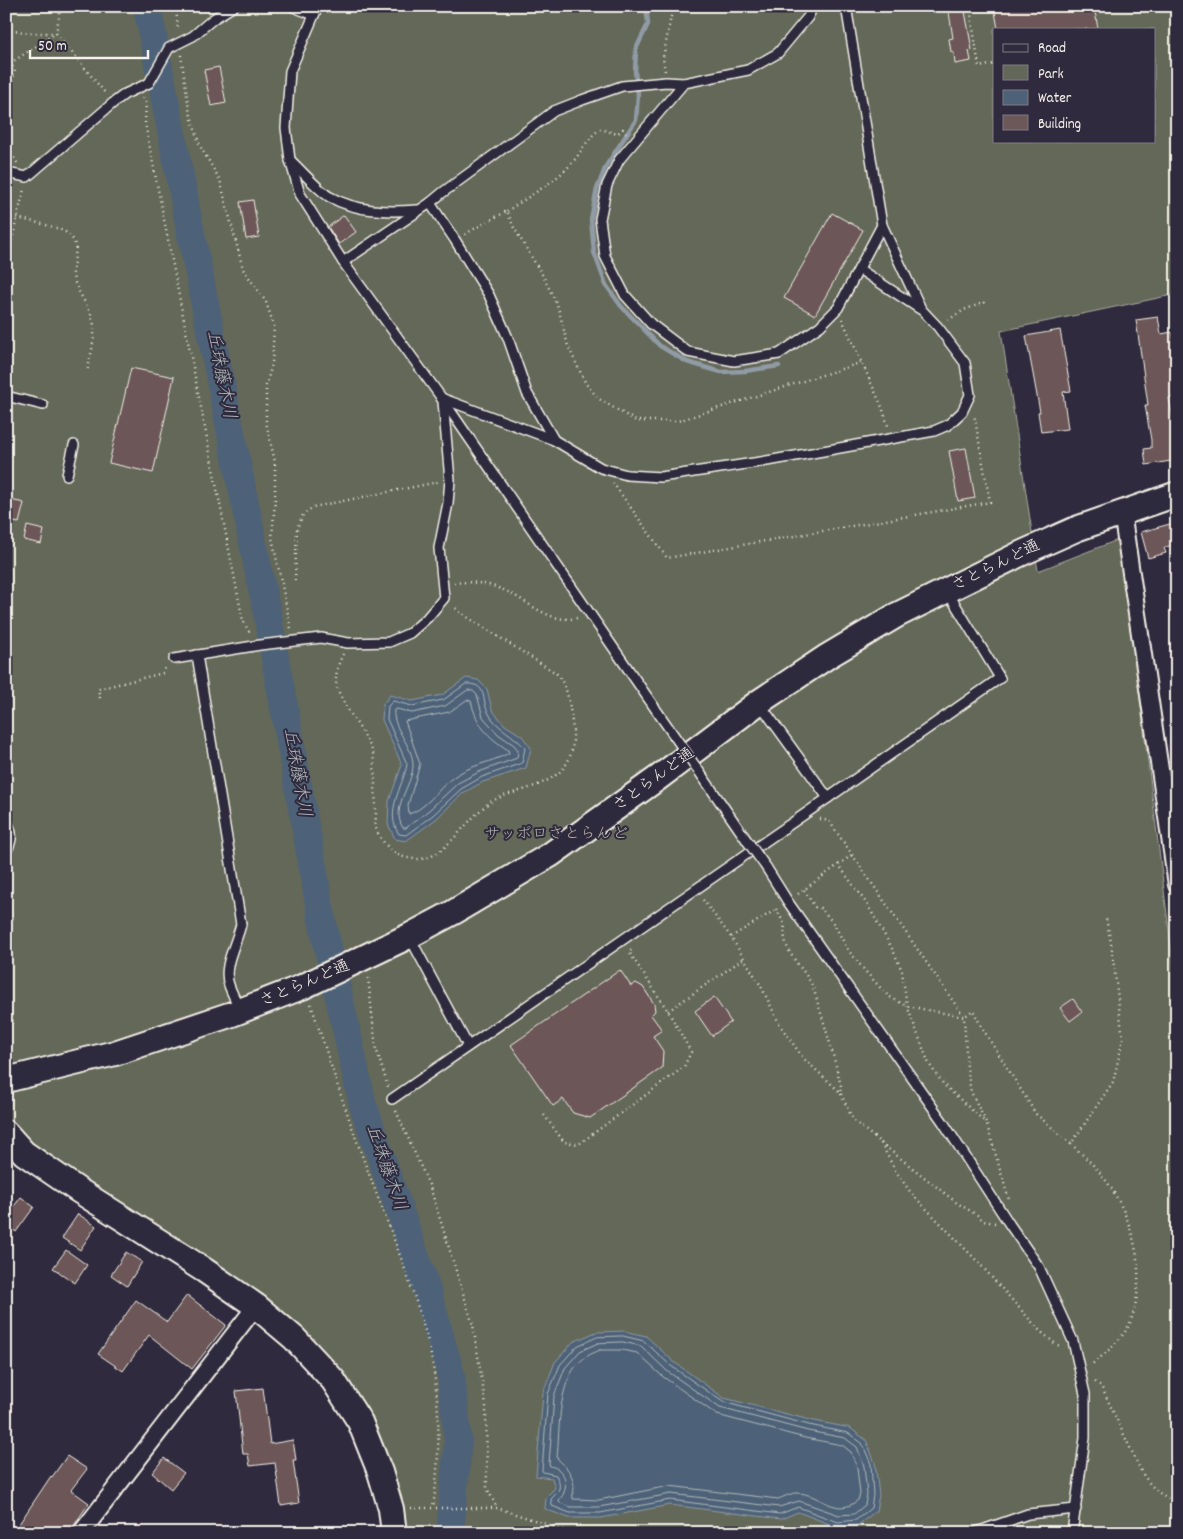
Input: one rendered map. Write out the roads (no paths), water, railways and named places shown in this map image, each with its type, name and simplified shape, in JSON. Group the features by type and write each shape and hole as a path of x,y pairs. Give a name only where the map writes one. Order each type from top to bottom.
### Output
{"street":[{"name":"さとらんど通","path":"6,1080 114,1053 240,1011 306,995 362,970 409,936 454,912 550,855 658,778 759,702 828,656 882,624 946,590 1076,529 1177,494"},
{"path":"1122,512 1177,886"},
{"path":"6,1133 24,1153 78,1190 204,1270 256,1306 294,1338 333,1380 360,1422 380,1472 391,1509 394,1533"},
{"path":"81,1533 256,1306"}],"lane":[{"path":"6,173 27,178 113,103 149,83 169,48 193,36 213,19 234,6"},
{"path":"290,6 316,10 290,71 286,128 290,160 300,194 343,262 442,399 766,867 788,902 943,1122 1039,1266 1074,1341 1085,1394 1085,1438 1072,1533"},
{"path":"343,262 430,203 554,111 626,86 684,82 748,70 778,52 808,17 813,6"},
{"path":"846,6 882,225 921,309"},
{"path":"684,82 619,160 607,185 600,219 605,256 625,295 651,324 688,352 734,361 780,354 820,326 838,308 882,225"},
{"path":"290,160 329,196 352,207 385,212 419,210"},
{"path":"430,203 488,295 508,338 527,393 554,440"},
{"path":"442,399 554,440 601,468 627,475 661,477 892,439 934,431 948,425 962,412 970,395 965,363 938,327 921,309 860,269"},
{"path":"6,396 43,404"},
{"path":"174,659 321,638 348,643 389,642 410,633 426,618 444,598 438,548 448,503 450,480 442,399"},
{"path":"67,475 74,446"},
{"path":"392,1099 1000,678 946,590"},
{"path":"197,655 241,924 239,936 228,964 228,984 240,1011"},
{"path":"759,702 828,798"},
{"path":"6,820 12,833 11,844 6,852"},
{"path":"409,936 468,1046"},
{"path":"974,1533 1028,1514 1076,1509"}],"water":[{"path":"466,678 478,680 487,689 492,710 505,725 522,736 531,748 526,768 483,782 463,793 436,819 406,841 395,839 388,824 389,801 402,765 382,720 383,704 390,695 412,701 442,695"},
{"path":"624,1331 646,1336 674,1362 724,1398 850,1428 866,1440 875,1463 879,1495 876,1511 858,1525 837,1527 798,1512 781,1519 670,1505 601,1518 569,1518 545,1509 546,1497 555,1488 552,1478 536,1476 543,1393 555,1362 573,1342 596,1332"}],"waterway":[{"name":"丘珠藤木川","path":"147,6 268,618 324,930 363,1105 426,1287 451,1375 458,1441 450,1533"},
{"path":"646,6 648,24 636,49 635,72 638,95 636,120 606,166 597,189 591,219 594,252 606,285 621,306 660,346 687,362 721,372 779,366"}],"park label":[{"name":"サッポロさとらんど","path":"556,834"}]}
